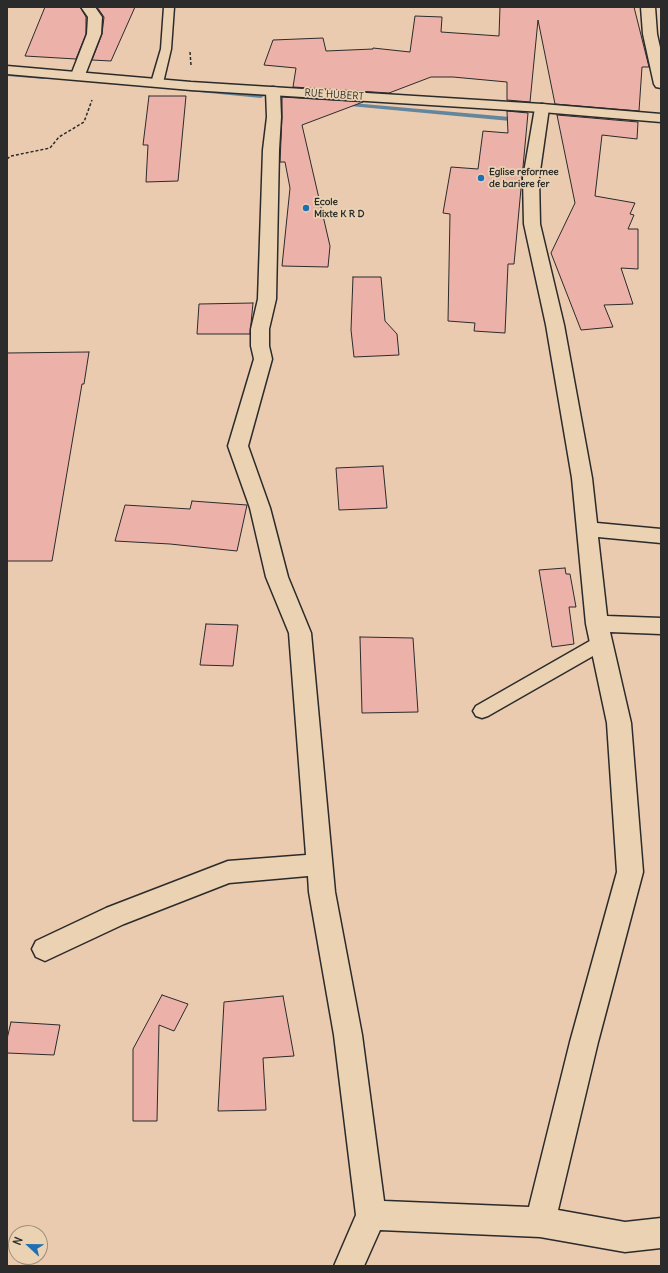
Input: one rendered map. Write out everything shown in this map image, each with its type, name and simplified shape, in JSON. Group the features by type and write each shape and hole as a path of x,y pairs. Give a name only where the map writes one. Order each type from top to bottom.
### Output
{"street":[{"path":"78,75 94,34 95,17 88,7"},
{"path":"648,7 650,34 661,84"},
{"name":"RUE HUBERT","path":"7,70 157,83 542,108 661,118"},
{"path":"273,91 274,117 271,150 267,299 260,329 260,346 263,359 238,446 260,508 276,577 300,633 322,892 348,1035 371,1215 349,1266"},
{"path":"540,1222 584,1042 630,872 619,724 599,633 582,478 556,333 532,224 531,178 542,108"},
{"path":"587,529 661,536"},
{"path":"599,633 661,626"},
{"path":"46,949 115,916 228,872 320,864"},
{"path":"371,1215 540,1222 625,1237 661,1233"}],"lane":[{"path":"157,83 166,49 169,7"},
{"path":"482,711 599,633"}],"path":[{"path":"7,159 11,156 50,148 59,137 84,122 100,78"}],"building":[{"path":"45,7 80,7 86,17 86,34 76,59 25,56"},
{"path":"97,7 135,7 111,61 92,60 102,34 104,17"},
{"path":"500,7 634,7 649,67 642,67 639,111 555,104 538,20 530,102 507,100 507,82 453,77 431,77 389,93 293,87 296,68 264,65 273,40 323,38 326,51 373,48 410,52 415,16 442,17 441,32 499,36"},
{"path":"149,96 186,96 178,181 146,182 148,145 143,145"},
{"path":"282,97 363,102 302,125 330,246 328,267 282,266 290,188 285,162 280,162"},
{"path":"507,111 528,113 514,264 508,264 505,333 474,331 475,323 448,321 450,214 443,213 451,167 478,169 483,131 508,133"},
{"path":"557,115 638,122 637,139 602,135 595,196 635,203 630,214 634,215 628,229 638,229 638,269 621,268 633,304 604,305 613,327 581,330 551,253 575,203"},
{"path":"353,277 381,277 385,321 397,334 399,355 354,357 351,330"},
{"path":"253,303 250,334 197,334 199,304"},
{"path":"89,352 84,384 82,384 52,561 7,561 7,353"},
{"path":"383,466 387,508 339,510 336,468"},
{"path":"192,501 247,505 237,551 170,544 115,541 125,505 190,509"},
{"path":"565,568 566,574 570,574 576,607 569,607 574,644 552,647 539,570"},
{"path":"206,624 238,625 233,666 200,665"},
{"path":"360,637 413,638 418,712 362,713"},
{"path":"162,995 188,1004 174,1031 159,1025 157,1121 133,1121 133,1049"},
{"path":"283,996 294,1056 263,1058 266,1110 218,1111 224,1002"},
{"path":"11,1022 60,1025 54,1055 7,1053 7,1039"}],"waterway":[{"path":"7,74 44,77"},
{"path":"180,89 261,96"},
{"path":"341,104 521,120"}],"place":[{"name":"Eglise reformee de bariere fer","path":"481,178"},
{"name":"Ecole Mixte K R D","path":"306,208"}]}
